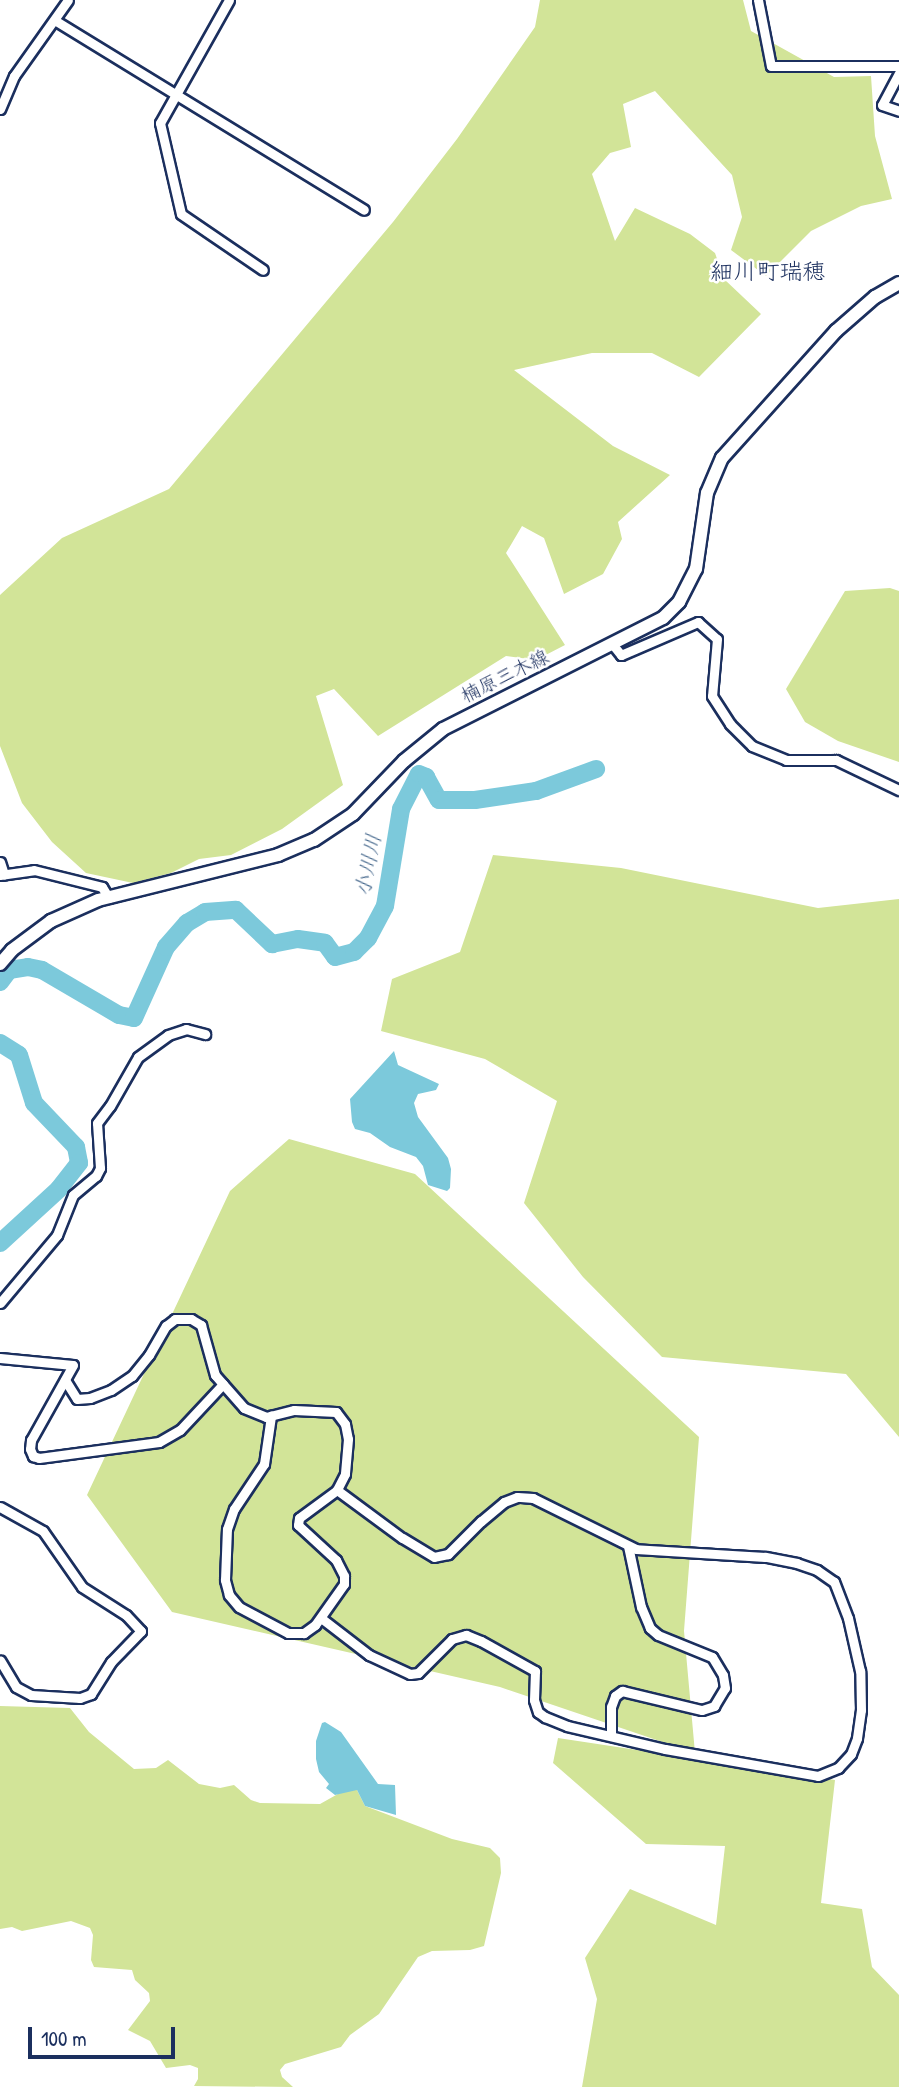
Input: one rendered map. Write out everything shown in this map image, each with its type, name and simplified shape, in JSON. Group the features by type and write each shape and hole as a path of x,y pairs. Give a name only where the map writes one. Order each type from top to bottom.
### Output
{"main road":[{"name":"楠原三木線","path":"0,964 12,950 51,920 109,898 278,855 314,839 353,814 404,761 443,729 663,618 684,594 696,569 707,493 722,458 836,331 875,297 899,283"}],"street":[{"path":"0,109 14,76 68,0"},
{"path":"229,0 160,123 181,214 263,270"},
{"path":"758,0 771,66 899,66"},
{"path":"55,21 364,209"},
{"path":"899,73 882,104 899,111"},
{"path":"613,645 621,655 698,622 717,639 712,696 730,724 751,746 786,760 836,760 899,790"},
{"path":"0,862 2,874 34,870 103,887 109,898"},
{"path":"0,1303 57,1235 73,1195 96,1175 100,1168 97,1123 138,1056 168,1035 187,1029 205,1034"},
{"path":"65,1380 78,1399 111,1390 132,1376 149,1355 166,1326 175,1319 191,1319 201,1325 208,1356 223,1384 244,1408 257,1415 271,1416 294,1410 336,1412 345,1424 348,1466 337,1490 299,1518 298,1525 336,1560 344,1576 339,1593 321,1618 304,1633 288,1633 239,1607 229,1595 225,1580 227,1529 234,1509 264,1464 271,1416"},
{"path":"0,1358 73,1365 31,1440 30,1449 33,1456 39,1458 159,1442 180,1430 223,1384"},
{"path":"321,1618 369,1655 410,1674 418,1673 452,1639 466,1636 481,1641 535,1671 534,1700 538,1712 545,1717 567,1726 665,1749 818,1776 838,1768 851,1754 857,1738 861,1710 860,1671 843,1601 830,1577 797,1563 765,1557 636,1549 533,1498 517,1497 504,1502 481,1521 448,1554 434,1557 402,1538 337,1490"},
{"path":"0,1507 24,1517 43,1531 82,1587 126,1615 141,1631 111,1662 90,1695 80,1698 31,1695 16,1688 0,1660"},
{"path":"611,1735 611,1707 615,1696 622,1691 702,1710 714,1706 725,1688 723,1675 712,1657 657,1636 650,1628 641,1607 628,1546"}],"green space":[{"path":"540,0 743,0 751,31 834,77 871,76 875,136 892,199 861,206 811,231 766,276 731,250 742,217 732,175 655,91 623,104 631,147 610,153 592,174 615,241 635,208 690,234 715,253 724,279 761,314 699,377 652,353 592,353 514,370 613,446 670,475 618,522 622,539 603,574 564,594 544,538 522,526 506,553 565,645 536,660 506,656 378,736 334,689 316,696 343,785 282,829 231,855 199,859 171,873 133,883 86,873 52,842 22,803 0,746 0,595 62,538 169,489 393,222 457,139 535,27"},
{"path":"890,588 899,591 899,762 838,741 805,722 786,689 845,591"},
{"path":"493,855 621,868 818,908 899,899 899,1437 846,1374 662,1357 583,1277 524,1203 557,1101 485,1059 381,1031 392,979 460,952"},
{"path":"289,1139 415,1174 699,1437 684,1631 695,1753 500,1687 172,1612 87,1495 230,1191"},
{"path":"0,1706 70,1708 89,1732 134,1769 156,1768 168,1760 199,1784 220,1788 234,1785 251,1800 260,1803 320,1804 345,1790 357,1790 365,1806 452,1839 490,1848 500,1858 501,1873 484,1946 470,1950 432,1951 418,1957 379,2014 350,2035 341,2047 285,2064 280,2070 282,2077 293,2087 194,2086 198,2079 198,2068 190,2065 166,2068 150,2041 128,2030 150,2001 149,1993 135,1980 132,1970 94,1967 91,1960 93,1935 90,1928 71,1921 22,1931 12,1927 0,1929"},
{"path":"558,1738 835,1780 821,1903 862,1909 872,1967 899,1995 899,2087 582,2087 597,1999 585,1958 630,1889 716,1925 725,1846 646,1844 553,1763"}],"water":[{"path":"394,1051 398,1065 439,1084 436,1090 418,1094 414,1103 418,1117 448,1158 451,1169 450,1188 447,1191 428,1185 423,1166 416,1157 390,1147 370,1133 355,1129 352,1122 350,1099"},
{"path":"325,1722 341,1732 378,1784 395,1785 396,1815 365,1806 357,1790 335,1795 326,1788 329,1784 319,1772 316,1759 316,1741 322,1723"}],"waterway":[{"name":"小川川","path":"0,982 9,970 28,967 42,970 119,1015 134,1018 166,947 187,923 205,912 236,910 272,944 298,939 325,943 335,957 354,952 368,938 385,906 401,809 419,774 426,777 439,800 475,800 536,791 596,769"},
{"name":"小川川","path":"0,1043 19,1055 34,1103 76,1147 79,1163 59,1189 0,1243"}],"district":[{"name":"細川町瑞穂","path":"768,271"}]}
